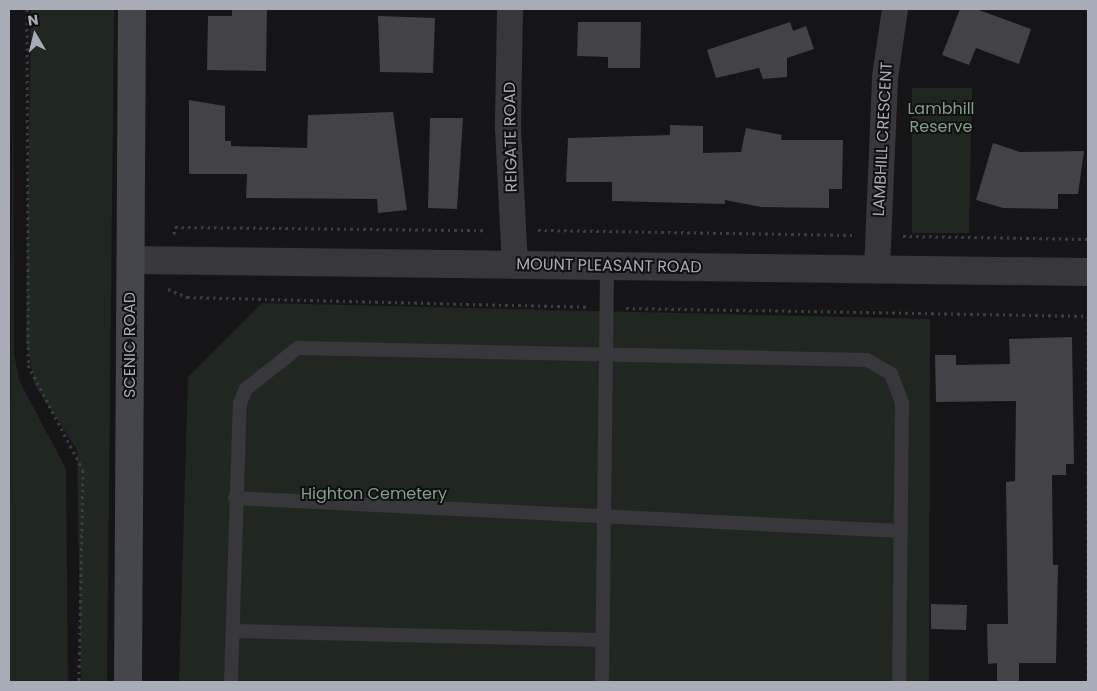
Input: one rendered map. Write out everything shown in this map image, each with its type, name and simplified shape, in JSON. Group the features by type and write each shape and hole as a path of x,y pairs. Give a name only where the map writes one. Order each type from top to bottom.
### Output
{"main road":[{"name":"SCENIC ROAD","path":"128,682 132,9"}],"street":[{"name":"REIGATE ROAD","path":"510,9 508,128 515,265"},
{"name":"LAMBHILL CRESCENT","path":"877,270 885,77 895,9"},
{"name":"MOUNT PLEASANT ROAD","path":"130,260 1088,272"}],"lane":[{"path":"602,682 607,266"},
{"path":"231,682 235,498 240,403 246,389 298,348 867,360 891,374 902,403 899,682"},
{"path":"235,498 901,531"},
{"path":"233,631 602,640"}],"path":[{"path":"27,9 28,365 84,470 79,682"},
{"path":"168,289 175,227 1088,239"},
{"path":"1088,316 1088,682"}],"green space":[{"path":"13,9 14,354 19,380 66,469 68,682 9,682"},
{"path":"31,9 114,9 107,682 81,682 77,450 35,385 26,341"},
{"name":"Lambhill Reserve","path":"912,88 972,88 969,233 912,233"},
{"name":"Highton Cemetery","path":"262,303 930,319 929,682 179,682 188,377"}],"building":[{"path":"232,9 267,9 266,71 207,70 208,16 232,16"},
{"path":"960,9 976,9 1031,29 1019,64 976,48 969,65 942,55"},
{"path":"378,16 435,18 433,73 380,72"},
{"path":"578,22 641,22 640,68 608,68 608,57 577,56"},
{"path":"790,22 793,31 806,26 814,49 787,58 787,77 763,79 759,68 716,78 707,50"},
{"path":"189,100 225,106 225,141 231,141 231,146 307,148 308,115 393,112 407,210 378,213 377,199 246,198 247,174 189,174"},
{"path":"430,118 463,118 457,209 428,208"},
{"path":"670,125 703,126 703,153 741,152 746,128 782,135 781,140 843,140 842,189 829,189 829,208 761,207 725,200 725,204 612,201 612,182 566,182 568,138 670,135"},
{"path":"993,143 1020,152 1084,151 1078,194 1058,194 1058,209 1003,208 976,200"},
{"path":"1072,337 1074,464 1066,464 1066,475 1052,475 1053,565 1058,565 1056,663 1019,663 1019,682 997,682 997,663 988,664 987,624 1008,624 1006,482 1015,481 1016,401 936,402 935,355 956,355 956,365 1010,364 1009,339"},
{"path":"931,604 967,605 966,630 931,629"}]}
